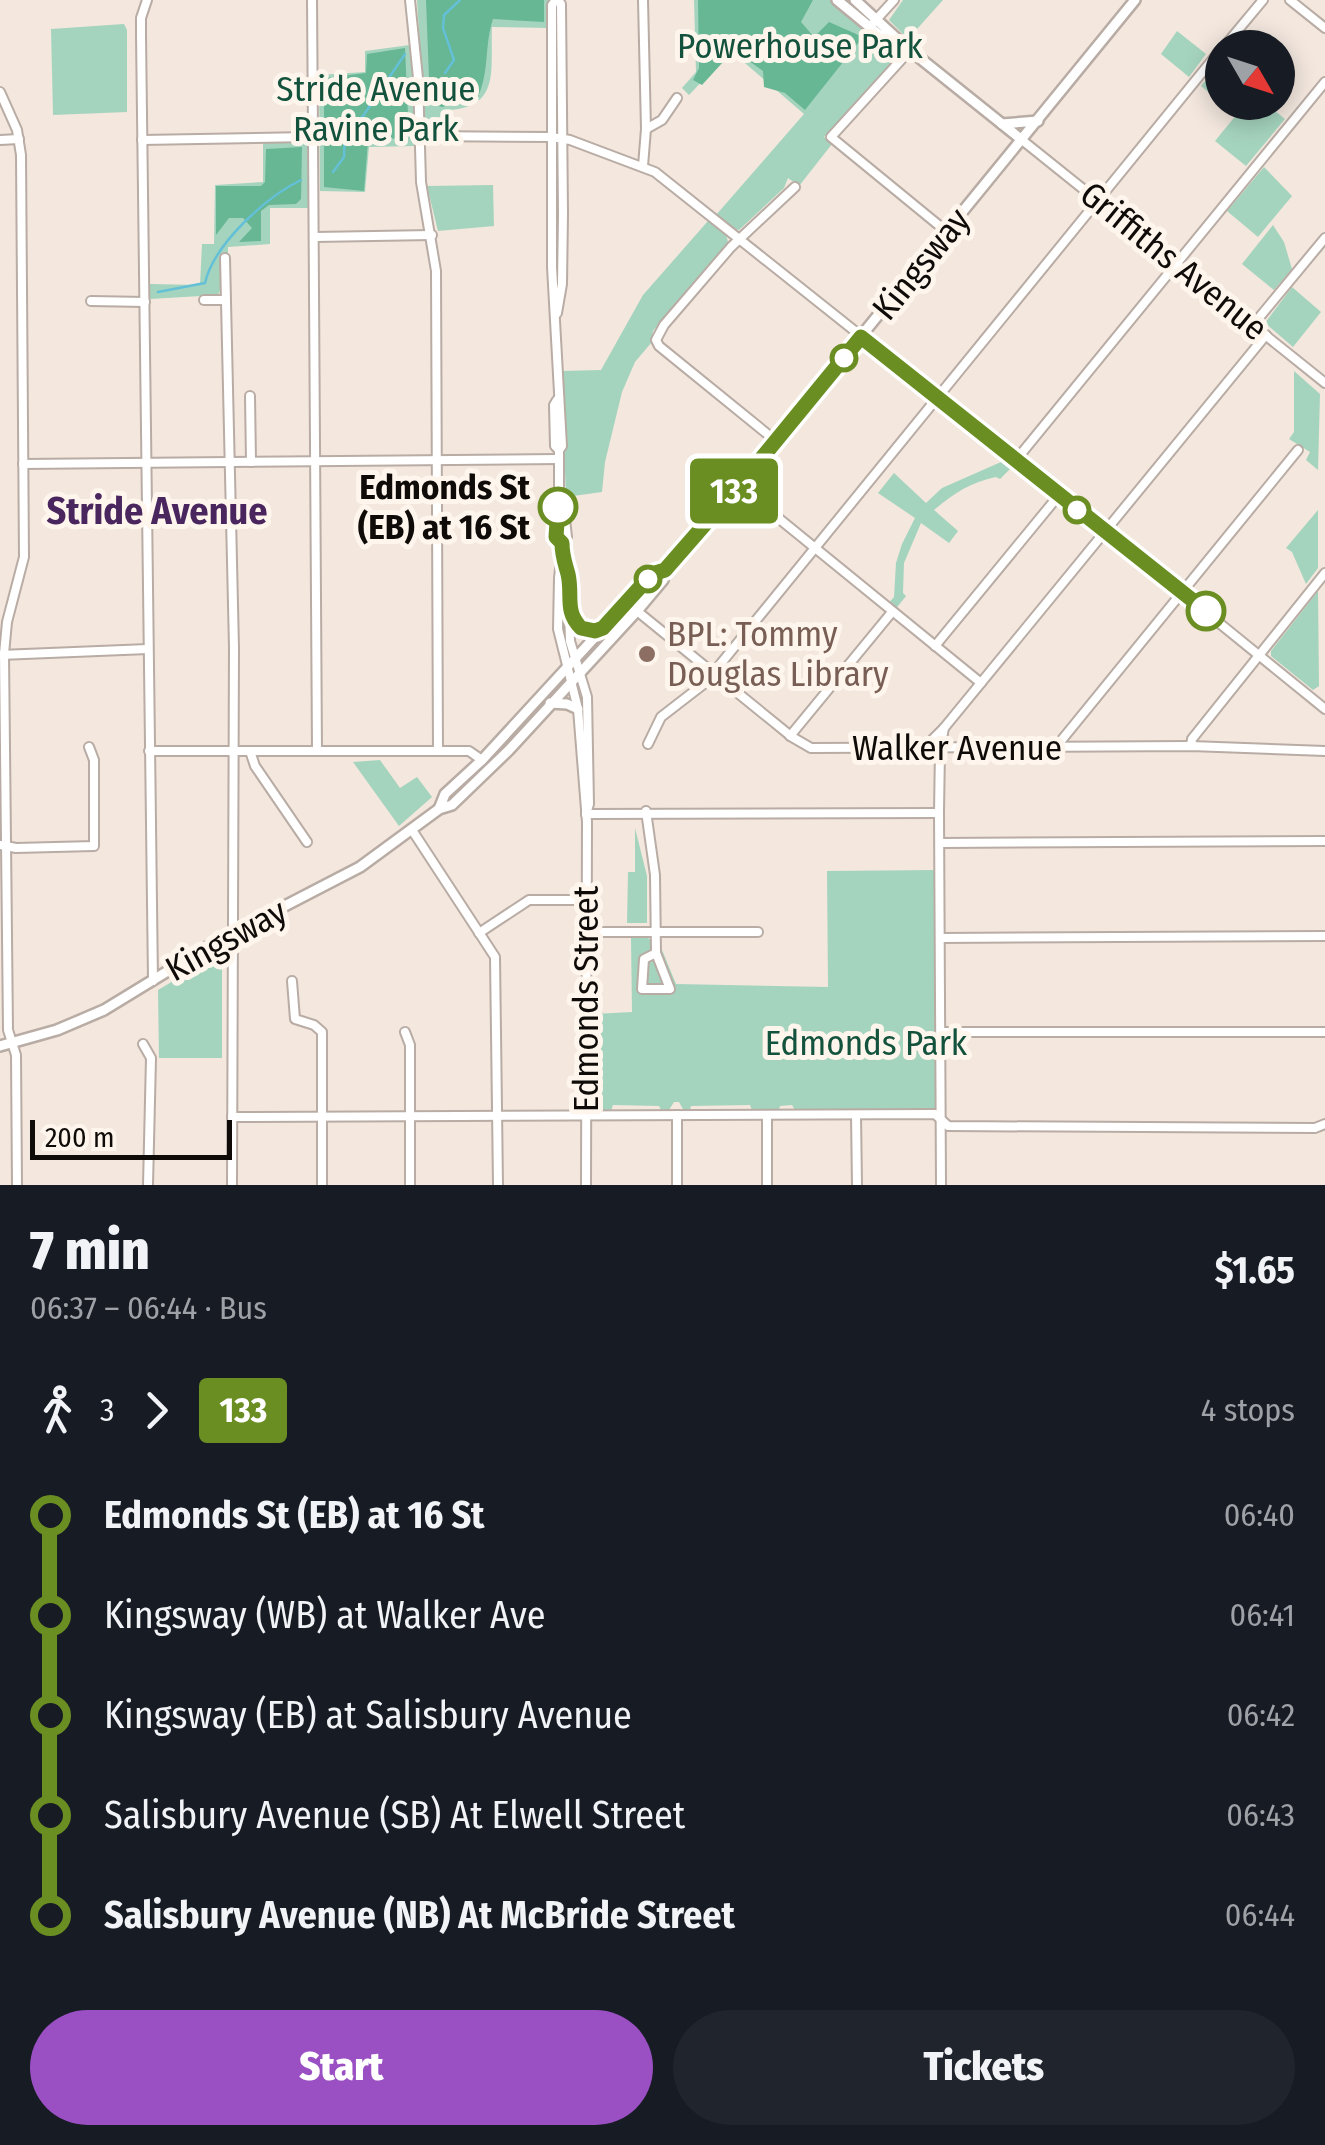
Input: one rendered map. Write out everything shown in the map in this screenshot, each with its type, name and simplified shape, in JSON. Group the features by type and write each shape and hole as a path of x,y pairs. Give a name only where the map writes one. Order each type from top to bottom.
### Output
{"main road":[{"path":"837,0 870,27 908,48"},
{"path":"856,0 908,48 1022,140"},
{"name":"Kingsway","path":"6,1044 78,1022 232,934 333,883 439,808 452,805 489,771 663,580 665,570 739,486 1135,0"},
{"path":"1002,124 1038,121"},
{"name":"Kingsway","path":"439,808 445,794 482,760 652,574 665,570"},
{"path":"569,613 581,628 603,628"},
{"path":"550,704 567,704 578,710"}],"street":[{"path":"147,0 141,18 153,981"},
{"path":"312,0 317,751"},
{"path":"410,0 418,78 421,182 436,271 438,751"},
{"name":"Edmonds Street","path":"557,312 551,136 552,4 557,0 561,4 562,138 562,284 557,312 562,446 558,455 559,505 555,513 556,537 562,543 558,629 588,712 586,814"},
{"path":"642,0 646,128 642,166"},
{"path":"870,27 894,0"},
{"path":"1238,30 1263,0"},
{"path":"1290,0 1325,28"},
{"path":"908,48 831,137 947,232"},
{"path":"648,744 661,717 705,683 1205,70"},
{"path":"1016,460 1325,82"},
{"path":"0,92 19,139 24,558 2,654 6,1044 16,1056 17,1185"},
{"path":"646,128 662,120 677,98"},
{"path":"142,140 311,136"},
{"path":"419,136 551,136 642,166 660,176 1325,709"},
{"path":"0,140 19,139"},
{"name":"Griffiths Avenue","path":"1022,140 1325,383"},
{"path":"776,441 656,340 658,332 692,292 795,187"},
{"path":"315,237 432,236"},
{"path":"1253,324 1325,238"},
{"path":"225,258 234,648 232,1185"},
{"path":"204,300 224,300"},
{"path":"90,302 145,302"},
{"path":"923,749 981,684 1266,334"},
{"path":"250,396 251,462"},
{"path":"1056,748 1298,450"},
{"path":"23,464 558,455"},
{"path":"739,486 981,684"},
{"path":"935,646 1059,495"},
{"name":"Edmonds Street","path":"562,563 568,574 571,663"},
{"path":"1192,746 1192,738 1325,573"},
{"name":"Walker Avenue","path":"637,611 790,736 816,749 1192,746 1325,751"},
{"path":"790,736 892,612"},
{"path":"2,654 148,649"},
{"name":"Edmonds Street","path":"576,676 586,814 586,1185"},
{"path":"941,1185 939,813 944,728"},
{"path":"3,846 94,846 94,760 89,747"},
{"path":"149,751 469,750 482,760"},
{"path":"250,751 255,766 307,842"},
{"path":"646,812 655,875 656,953 670,989 642,989 644,960 656,953"},
{"path":"586,814 939,813"},
{"path":"412,830 495,957 498,1185"},
{"path":"940,844 1325,841"},
{"path":"479,933 529,900 587,900"},
{"path":"586,932 758,932"},
{"path":"940,938 1325,936"},
{"path":"292,981 294,1018 322,1032 322,1185"},
{"path":"406,1032 410,1045 410,1185"},
{"path":"942,1032 1325,1032"},
{"path":"143,1044 151,1058 148,1185"},
{"path":"677,1114 678,1185"},
{"path":"232,1116 935,1114 948,1126 1300,1128 1325,1124"},
{"path":"856,1115 857,1185"},
{"path":"766,1116 767,1185"}],"green space":[{"name":"Stride Avenue Ravine Park","path":"417,0 550,0 550,28 492,27 491,71 485,93 466,107 450,110 449,129 431,129 425,124"},
{"name":"Stride Avenue Ravine Park","path":"426,0 544,0 544,22 493,19 478,97 442,107 432,104"},
{"name":"Powerhouse Park","path":"694,0 830,0 898,55 896,62 824,137 832,144 799,186 788,178 784,188 739,230 716,215 804,114 731,51 689,95 682,88 696,72"},
{"name":"Powerhouse Park","path":"698,0 813,0 801,22 814,37 829,22 863,37 805,110 785,93 764,87 763,71 734,50 702,85 693,80 699,68"},
{"path":"903,0 943,0 908,39 889,20"},
{"path":"124,24 127,112 53,115 51,29"},
{"path":"1177,31 1205,55 1189,77 1161,54"},
{"name":"Stride Avenue Ravine Park","path":"410,45 414,146 369,147 365,192 320,191 319,75 365,72 365,51"},
{"name":"Stride Avenue Ravine Park","path":"405,48 409,137 368,141 364,191 324,187 324,78 366,73 367,54"},
{"path":"1232,120 1284,120 1246,166 1215,141"},
{"name":"Stride Avenue Ravine Park","path":"263,143 307,144 309,208 270,208 270,244 228,247 228,258 222,259 218,295 150,299 150,284 200,285 202,244 214,244 215,185 263,182"},
{"path":"302,147 301,199 296,204 269,205 261,211 261,241 239,242 252,228 243,218 229,218 216,235 216,186 261,186 265,182 266,149"},
{"path":"1264,167 1292,196 1258,237 1227,211"},
{"path":"493,185 494,226 438,231 427,186"},
{"path":"708,221 726,234 728,242 653,331 651,343 635,362 622,392 602,492 566,497 561,371 601,370 643,295"},
{"path":"1273,225 1284,242 1292,269 1274,290 1242,264"},
{"path":"1292,287 1321,312 1293,347 1265,323"},
{"path":"1294,371 1320,394 1318,470 1306,460 1310,452 1289,439 1294,432"},
{"path":"1001,462 1010,469 1000,479 971,485 934,510 958,531 949,543 921,523 904,563 906,596 894,611 887,605 894,597 896,563 915,518 878,493 894,473 926,503 942,488"},
{"path":"1318,510 1318,568 1306,584 1292,552 1286,548"},
{"path":"1318,591 1319,686 1313,690 1271,656 1271,651"},
{"path":"380,760 400,788 417,777 432,797 399,826 353,762"},
{"path":"635,828 647,876 647,923 627,923 628,872 635,872"},
{"name":"Edmonds Park","path":"935,870 934,1109 795,1110 792,1105 780,1106 779,1110 752,1110 750,1105 691,1106 684,1111 679,1102 674,1102 669,1110 659,1106 613,1105 611,1111 596,1109 594,1014 632,1012 631,938 645,936 651,940 651,950 662,950 676,984 828,987 827,871"},
{"path":"222,952 222,1058 159,1058 158,990"}],"waterway":[{"path":"445,73 454,60 443,28 444,15 460,0"},
{"path":"333,172 344,157 345,130 363,116 405,54"},
{"path":"158,292 205,283 219,253 243,223 301,180"}],"bus line":[{"name":"133","path":"558,507 556,537 562,543 562,563 568,574 569,613 581,628 595,631 603,628 652,574 665,570 861,337 1206,611"}],"place":[{"name":"Edmonds St (EB) at 16 St","path":"558,507"},
{"name":"BPL: Tommy Douglas Library","path":"647,654"}],"district":[{"name":"Stride Avenue","path":"157,511"}]}
